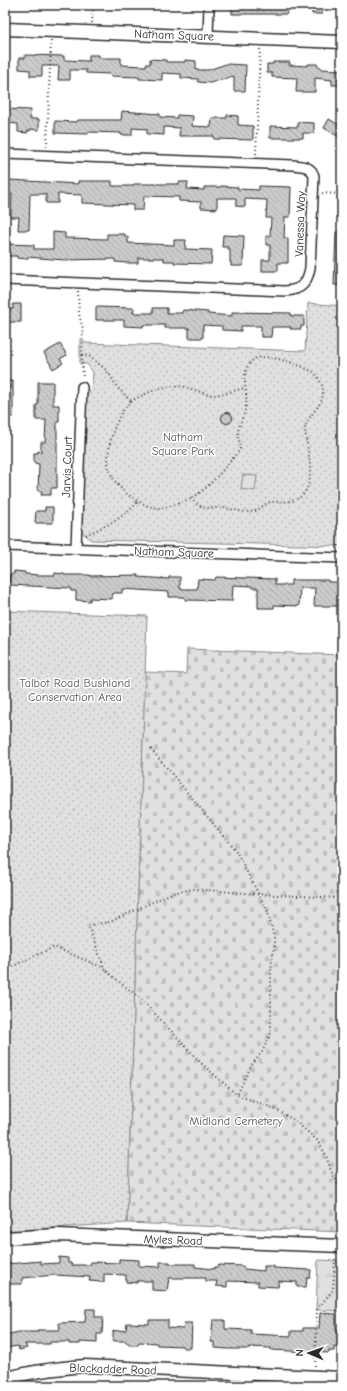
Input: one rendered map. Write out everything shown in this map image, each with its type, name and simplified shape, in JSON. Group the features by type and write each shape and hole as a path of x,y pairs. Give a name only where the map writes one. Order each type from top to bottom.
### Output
{"street":[{"path":"208,36 209,5"},
{"name":"Natham Square","path":"5,29 342,42"},
{"name":"Vanessa Way","path":"5,154 293,165 308,168 312,171 314,176 310,268 308,278 304,284 295,290 285,291 5,280"},
{"name":"Jarvis Court","path":"76,548 82,387"},
{"name":"Natham Square","path":"5,546 342,558"},
{"name":"Myles Road","path":"5,1238 23,1236 72,1236 342,1246"},
{"name":"Blackadder Road","path":"5,1378 39,1370 85,1366 246,1380 342,1378"}],"path":[{"path":"92,32 93,5"},
{"path":"47,156 51,38"},
{"path":"255,164 260,45"},
{"path":"313,193 342,194"},
{"path":"77,282 79,314 83,329 82,387"},
{"path":"82,355 89,356 104,368 118,388 131,401"},
{"path":"191,498 196,504 203,507 226,508 248,512 256,510 265,503 288,502 304,494 307,489 310,462 305,428 306,423 321,402 323,389 318,378 314,373 307,369 285,361 269,358 258,358 254,360 247,368 245,388 246,406 237,432 238,440 241,446 239,450 206,487 191,498 176,504 158,508 151,507 138,501 120,488 111,474 108,462 110,445 122,411 131,401 150,392 167,387 184,386 212,395 245,388"},
{"path":"84,535 115,520 128,511 138,501"},
{"path":"151,749 236,851 257,894 268,912 274,938 271,973 271,1032 262,1052 251,1066 237,1095"},
{"path":"104,968 88,925 110,922 172,893 193,889 342,898"},
{"path":"5,970 54,947 104,968 141,999 202,1064 237,1095 273,1108 294,1120 316,1140 326,1155 331,1172 342,1192"},
{"path":"314,1367 317,1310 333,1290 335,1259"}],"green space":[{"name":"Natham Square Park","path":"308,303 342,306 342,546 91,540 81,531 85,402 92,384 93,372 87,364 80,364 80,339 86,343 305,351"},
{"path":"243,475 257,476 255,491 241,489"},
{"name":"Talbot Road Bushland Conservation Area","path":"5,611 147,616 127,1223 5,1231"},
{"name":"Midland Cemetery","path":"187,649 342,655 342,1232 127,1223 145,672 186,674"},
{"path":"318,1260 342,1261 342,1311 316,1310"}],"building":[{"path":"232,5 287,5 287,14 232,14"},
{"path":"312,5 322,5 322,14 312,14"},
{"path":"25,55 64,56 64,60 89,61 89,55 99,55 99,58 121,58 121,65 146,66 146,64 150,64 150,59 166,60 166,62 185,62 185,60 196,61 196,70 208,70 226,64 246,65 245,91 234,91 234,76 210,83 198,82 198,79 181,78 181,74 162,73 162,80 111,76 111,74 86,73 86,70 70,70 70,80 58,80 59,66 42,66 42,76 30,76 30,70 19,69 19,58 25,58"},
{"path":"273,62 290,62 289,65 308,66 308,64 317,64 318,67 321,67 321,69 342,70 342,85 332,85 332,80 315,78 315,92 296,92 297,78 272,77 272,73 267,73 267,64 273,64"},
{"path":"5,109 31,110 30,119 39,119 39,130 30,129 27,133 18,132 18,124 5,123"},
{"path":"122,111 160,114 160,117 177,118 177,115 193,116 192,126 211,127 212,118 227,118 227,115 238,116 238,125 253,126 253,140 214,139 214,136 179,136 180,128 164,127 164,135 147,134 147,129 132,128 132,135 121,135 121,133 88,132 88,134 55,133 55,121 77,122 78,120 121,120"},
{"path":"329,119 342,127 342,132 339,137 324,128"},
{"path":"298,122 314,123 314,133 303,133 303,138 270,138 270,126 298,127"},
{"path":"10,180 78,184 78,181 112,181 112,186 133,186 134,184 179,184 179,182 188,182 187,189 204,190 204,187 221,186 238,187 238,189 259,190 259,186 291,187 290,217 285,217 284,238 288,238 288,263 278,263 278,271 262,271 262,260 270,260 270,245 266,245 266,236 270,236 271,218 266,218 267,200 245,199 245,207 236,206 236,198 217,198 217,209 201,208 201,202 179,201 179,197 144,196 143,210 133,210 133,205 82,203 82,195 58,194 58,203 46,203 46,194 30,194 29,230 18,230 19,217 11,217 12,194 9,194"},
{"path":"53,232 65,233 65,238 107,239 107,234 125,234 125,237 128,237 128,243 174,245 174,240 186,240 185,249 212,250 211,264 174,263 174,261 164,261 164,258 138,258 138,263 127,263 115,262 115,259 65,260 27,257 27,259 17,258 17,256 7,256 7,244 34,245 34,249 53,249"},
{"path":"336,232 342,232 342,285 334,285"},
{"path":"223,235 244,236 243,266 231,266 230,249 228,249 228,247 222,247"},
{"path":"13,304 21,304 21,322 5,322 5,309 13,309"},
{"path":"96,307 134,308 133,313 153,313 153,308 167,308 167,313 182,313 183,310 232,316 232,312 291,313 291,316 304,316 304,326 301,326 301,329 290,329 291,327 272,327 271,337 261,337 261,326 241,326 241,331 222,330 222,326 203,325 203,338 189,338 189,328 165,328 165,325 143,325 143,327 124,326 124,320 96,320"},
{"path":"60,344 67,355 60,359 63,363 53,369 44,353"},
{"path":"5,381 13,381 13,417 5,416"},
{"path":"38,382 53,382 53,405 59,405 59,422 57,422 57,488 51,488 51,495 41,495 42,491 38,491 39,464 34,463 34,453 38,453 38,451 41,452 41,442 45,442 46,420 36,420 36,405 38,405"},
{"path":"225,413 229,413 231,414 231,422 225,423 222,420 222,416"},
{"path":"45,507 53,507 53,523 35,523 36,511 45,511"},
{"path":"14,571 25,572 25,574 40,575 55,575 55,573 64,575 90,576 138,575 138,577 169,579 169,577 180,577 180,589 197,589 198,579 215,580 216,577 275,579 275,585 291,585 291,580 328,580 328,582 342,582 342,606 314,606 315,588 300,588 299,606 274,605 274,608 258,608 258,588 252,588 252,586 233,585 232,601 185,600 185,597 169,597 169,592 122,589 122,593 113,593 112,599 90,598 90,601 76,600 76,591 71,591 71,588 9,585 10,574 14,574"},
{"path":"59,1257 68,1258 68,1263 71,1263 71,1265 90,1265 91,1262 119,1263 119,1259 139,1260 139,1266 160,1267 160,1262 170,1262 170,1264 195,1264 195,1267 214,1269 219,1265 243,1266 244,1269 264,1271 264,1266 311,1270 310,1278 307,1278 306,1287 297,1287 297,1282 279,1281 278,1287 258,1286 258,1282 227,1281 227,1287 216,1286 217,1281 206,1281 206,1278 169,1278 167,1291 152,1290 152,1281 137,1281 137,1283 126,1282 126,1275 104,1274 104,1282 89,1281 90,1277 55,1275 22,1278 22,1284 9,1284 7,1264 41,1261 41,1264 59,1263"},
{"path":"86,1309 95,1309 95,1317 103,1317 102,1334 97,1334 97,1343 80,1342 80,1344 69,1344 69,1342 50,1342 50,1344 25,1344 27,1348 19,1350 18,1346 5,1348 5,1335 19,1332 38,1332 38,1330 60,1330 59,1323 85,1322"},
{"path":"320,1313 336,1314 336,1330 339,1330 338,1337 342,1338 342,1348 334,1347 334,1351 329,1351 329,1353 271,1350 271,1348 250,1347 250,1349 228,1349 214,1348 214,1342 211,1342 213,1320 225,1320 225,1329 251,1330 251,1334 291,1336 291,1331 303,1331 303,1328 319,1328"},
{"path":"149,1320 168,1320 168,1328 183,1329 184,1323 192,1323 191,1348 139,1342 138,1345 129,1345 126,1341 113,1341 113,1331 126,1330 127,1323 149,1324"}]}
